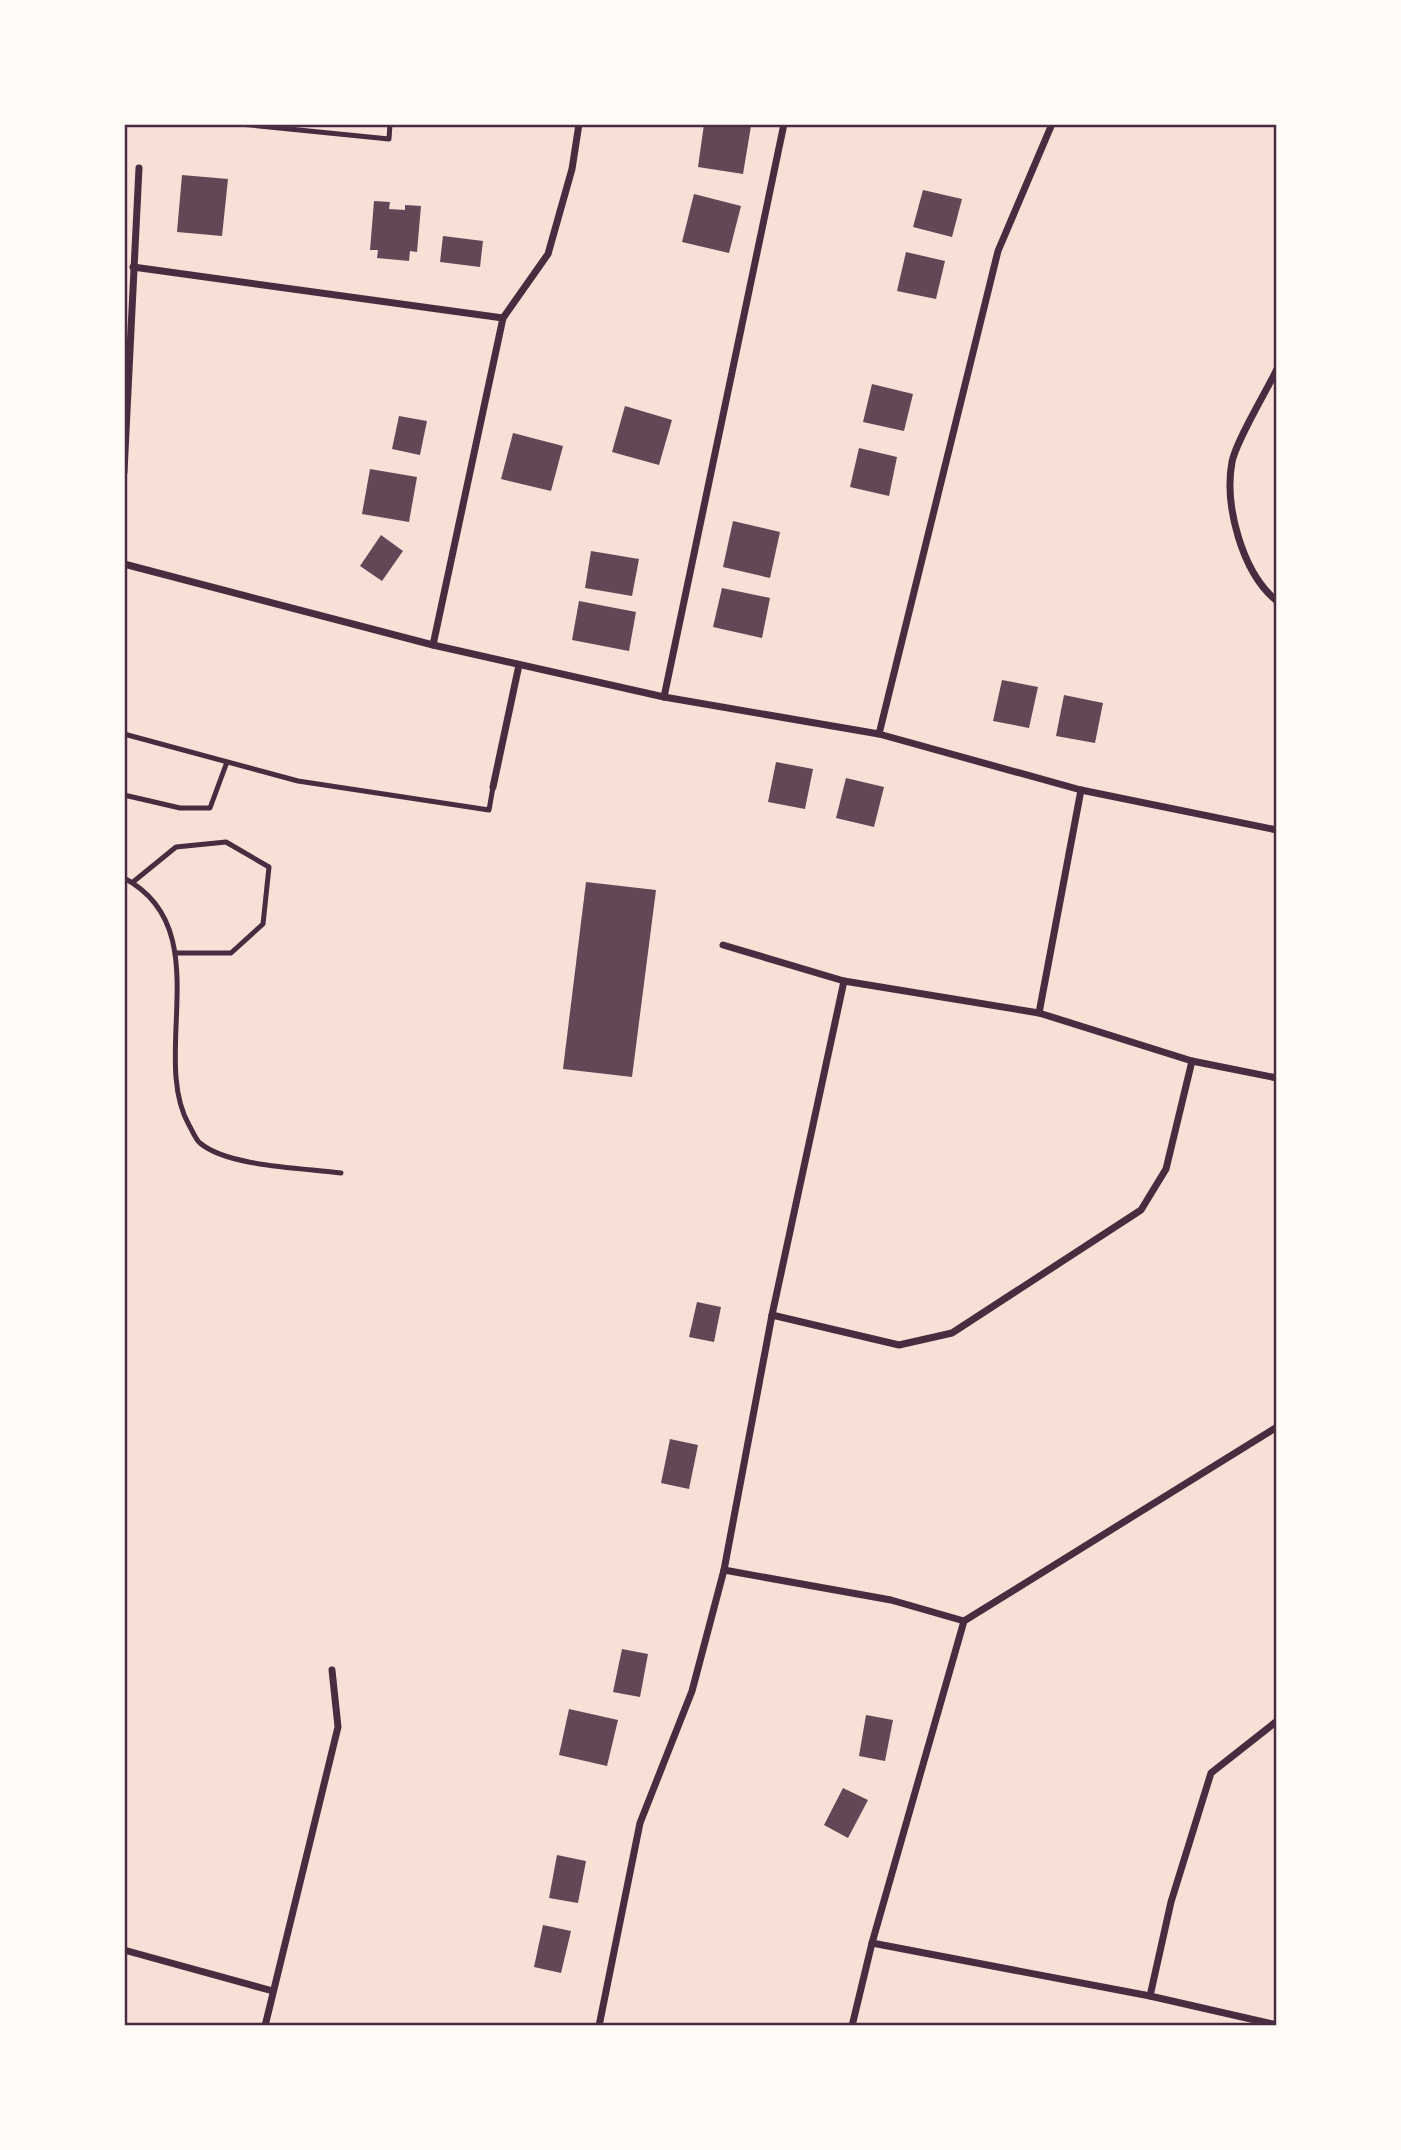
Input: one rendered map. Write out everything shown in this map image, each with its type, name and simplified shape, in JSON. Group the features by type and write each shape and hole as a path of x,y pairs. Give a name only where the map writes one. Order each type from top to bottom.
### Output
{"street":[{"path":"433,645 503,318 548,254 572,169 579,124"},
{"path":"664,697 784,124"},
{"path":"879,734 998,251 1052,124"},
{"path":"124,472 139,168"},
{"path":"134,267 503,318"},
{"path":"1276,371 1232,460 1230,509 1242,551 1277,601"},
{"path":"124,564 519,665 664,697 879,734 1081,790 1277,830"},
{"path":"493,787 519,665"},
{"path":"1039,1013 1081,790"},
{"path":"723,945 844,981 1039,1013 1192,1061 1277,1078"},
{"path":"599,2026 640,1823 692,1691 724,1570 772,1315 844,981"},
{"path":"772,1315 899,1345 952,1333 1141,1210 1166,1169 1192,1061"},
{"path":"852,2026 872,1943 964,1621 1277,1427"},
{"path":"724,1570 891,1600 964,1621"},
{"path":"265,2026 338,1727 332,1671"},
{"path":"1150,1996 1171,1902 1211,1773 1277,1721"},
{"path":"872,1943 1150,1996 1277,2025"},
{"path":"124,1950 273,1990"}],"lane":[{"path":"240,124 389,139 390,124"},
{"path":"124,734 298,781 489,810 493,787"},
{"path":"124,795 180,808 210,808 227,762"},
{"path":"133,882 176,847 226,842 269,867 263,924 231,953 176,953"},
{"path":"124,878 133,882 150,898 164,920 176,953 178,1076 182,1112 200,1143 231,1158 341,1173"}],"building":[{"path":"704,124 751,126 743,174 698,167"},
{"path":"182,175 228,179 222,236 177,232"},
{"path":"923,190 962,199 952,237 913,227"},
{"path":"694,194 741,206 729,253 682,242"},
{"path":"374,201 390,202 389,209 405,210 405,205 421,206 417,252 410,251 409,261 377,258 378,250 370,250"},
{"path":"443,236 483,241 480,267 440,262"},
{"path":"906,252 945,261 936,299 897,291"},
{"path":"872,384 913,394 904,431 863,422"},
{"path":"625,406 672,420 659,465 612,452"},
{"path":"399,416 427,421 420,455 392,449"},
{"path":"513,433 563,446 551,491 501,479"},
{"path":"859,448 897,457 889,496 850,487"},
{"path":"370,469 417,477 409,522 362,514"},
{"path":"733,521 780,532 770,578 723,567"},
{"path":"381,535 403,551 382,581 360,566"},
{"path":"591,551 639,559 632,596 585,588"},
{"path":"722,588 770,598 762,638 713,627"},
{"path":"579,601 636,612 629,651 572,640"},
{"path":"1002,680 1038,687 1029,728 993,721"},
{"path":"1064,695 1103,703 1095,743 1056,736"},
{"path":"776,762 813,769 805,809 768,802"},
{"path":"846,778 884,787 874,827 836,818"},
{"path":"586,882 656,890 632,1077 563,1069"},
{"path":"697,1302 721,1307 714,1342 689,1337"},
{"path":"670,1439 698,1445 689,1489 661,1483"},
{"path":"622,1649 648,1654 640,1697 613,1692"},
{"path":"569,1709 618,1720 607,1766 559,1755"},
{"path":"866,1715 893,1720 885,1761 859,1756"},
{"path":"843,1788 868,1800 848,1838 824,1825"},
{"path":"557,1855 586,1861 578,1903 549,1898"},
{"path":"543,1925 571,1931 561,1973 534,1967"}]}
